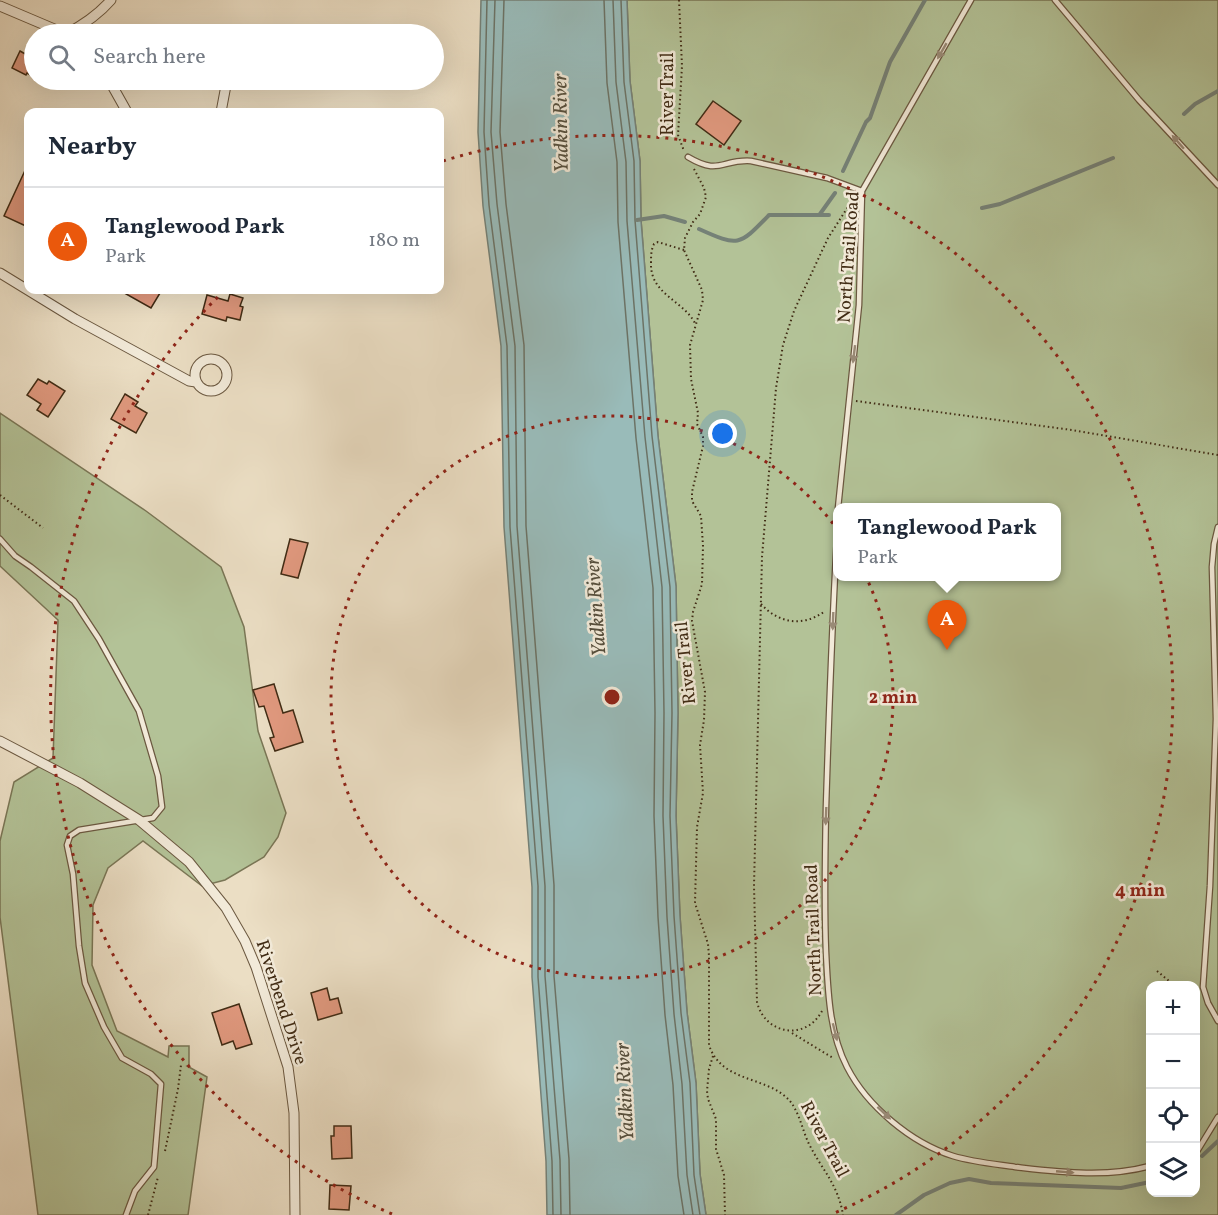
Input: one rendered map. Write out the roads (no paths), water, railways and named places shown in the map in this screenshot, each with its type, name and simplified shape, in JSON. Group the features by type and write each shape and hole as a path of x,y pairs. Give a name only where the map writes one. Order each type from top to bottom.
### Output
{"street":[{"path":"82,24 95,16 111,0"},
{"path":"0,6 42,24"},
{"path":"115,90 125,108"},
{"path":"222,108 225,90"},
{"path":"0,273 24,288"},
{"path":"34,294 75,319 189,381 196,382"},
{"name":"Riverbend Drive","path":"0,741 80,783 139,820 182,855 213,889 237,926 256,967 281,1042 292,1089 295,1215"}],"lane":[{"name":"North Trail Road","path":"838,503 859,305 862,191 971,0"},
{"path":"1055,0 1139,100 1218,185"},
{"path":"688,158 702,166 714,167 741,160 751,161 827,178 862,191"},
{"path":"1218,527 1214,544 1212,585 1216,719 1210,886 1203,987 1208,1004 1218,1021"},
{"path":"0,540 15,556 74,601 99,639 138,711 162,796 162,807 153,818 79,830 70,836 67,845 73,874 85,983 104,1027 122,1058 151,1074 161,1084 154,1167 135,1191 126,1215"},
{"name":"North Trail Road","path":"834,581 824,883 827,995 836,1037 847,1068 863,1091 893,1121 931,1147 952,1156 1005,1166 1089,1173 1114,1173 1146,1167"},
{"path":"1200,1146 1218,1117"}],"water":[{"name":"Yadkin River","path":"481,0 627,0 630,81 640,161 641,220 658,436 676,586 678,713 676,816 680,916 687,1012 696,1083 700,1174 706,1215 547,1215 546,1161 532,977 532,887 504,527 501,346 483,206 478,132"}],"waterway":[{"path":"843,171 870,118 890,62 925,0"},
{"path":"1184,114 1195,104 1218,91"},
{"path":"982,208 1000,204 1113,158"},
{"path":"820,214 835,193"},
{"path":"699,229 731,241 744,238 769,215 829,215"},
{"path":"637,220 664,216 685,222"},
{"path":"1202,1156 1218,1141"},
{"path":"896,1215 924,1195 950,1183 969,1179 991,1183 1121,1188 1146,1183"}],"place":[{"name":"Tanglewood Park","path":"947,650"}]}
